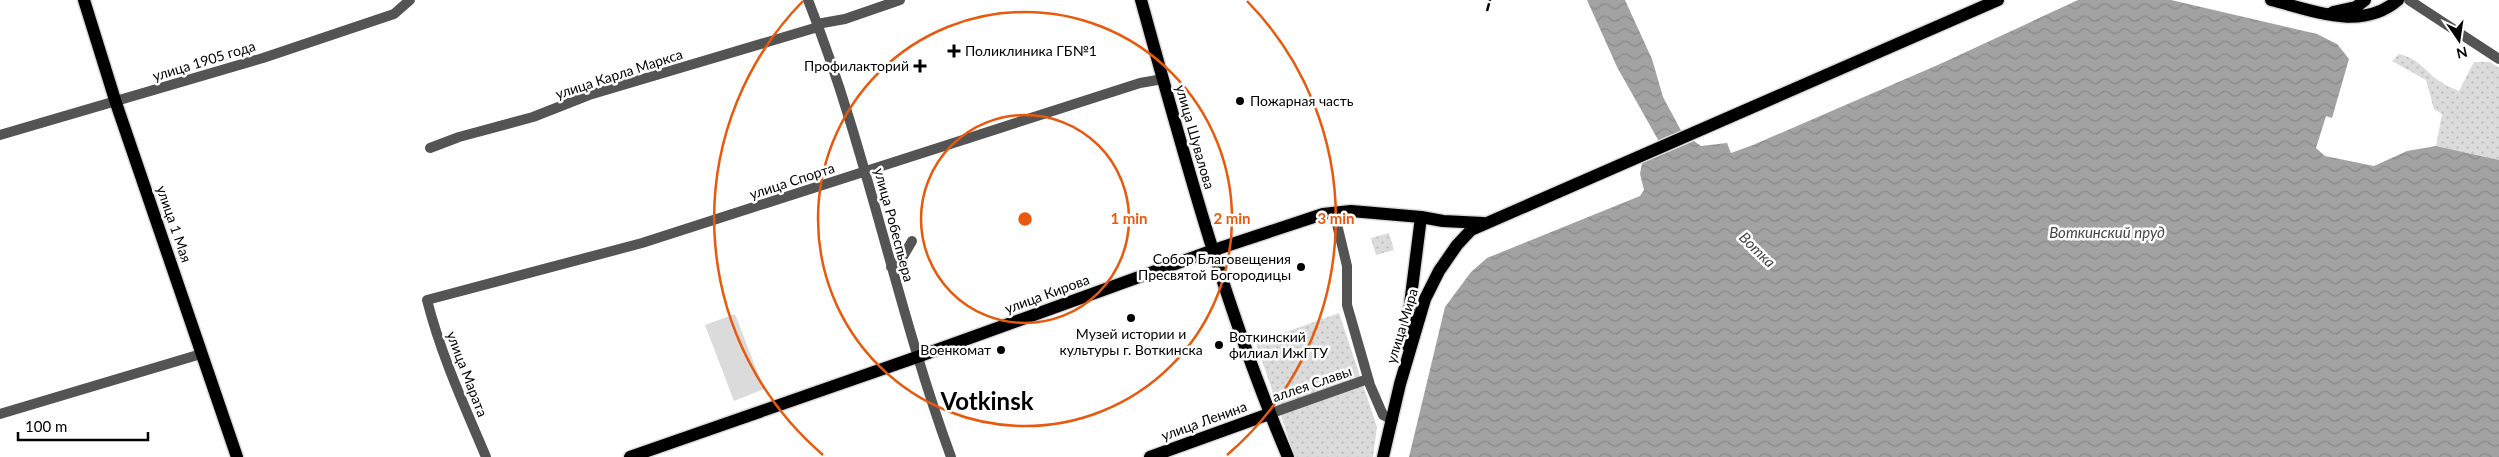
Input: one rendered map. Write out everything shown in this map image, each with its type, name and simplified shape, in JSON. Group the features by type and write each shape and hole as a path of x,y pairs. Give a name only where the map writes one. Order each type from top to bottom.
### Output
{"main road":[{"name":"улица 1 Мая","path":"84,0 116,103 237,457"},
{"name":"улица Шувалова","path":"1141,0 1211,251 1269,414 1288,457"},
{"path":"1483,223 1699,132 1998,0"},
{"path":"2271,0 2339,17 2361,17 2386,10 2398,0"},
{"path":"2326,14 2356,7 2365,0"},
{"name":"улица Кирова","path":"630,457 1305,219 1334,212 1351,211 1421,217 1443,221 1483,223"},
{"path":"1400,384 1421,217"},
{"name":"улица Мира","path":"1383,457 1400,384 1431,285 1457,245 1472,230 1483,223"},
{"name":"улица Ленина","path":"1150,457 1269,414"}],"street":[{"name":"улица 1905 года","path":"0,136 262,58 394,14 410,0"},
{"name":"улица Робеспьера","path":"808,0 846,103 867,172 891,267 917,357 951,457"},
{"name":"улица Карла Маркса","path":"430,148 460,137 533,117 589,95 845,19 900,0"},
{"path":"2409,0 2499,59"},
{"name":"улица Спорта","path":"427,300 642,243 1140,83 1163,79"},
{"path":"1334,212 1347,266 1347,305 1370,385 1383,415 1392,420"},
{"path":"891,267 902,260 912,242"},
{"name":"улица Марата","path":"427,300 436,334 451,376 486,457"},
{"path":"0,414 201,354"},
{"name":"аллея Славы","path":"1269,414 1365,380"}],"shaded area":[{"path":"2399,54 2417,62 2435,78 2459,91 2474,62 2490,62 2499,68 2499,160 2436,146 2442,114 2434,109 2426,80 2392,61"},
{"path":"1389,233 1394,250 1376,255 1371,238"},
{"path":"1339,313 1377,427 1373,457 1295,457 1256,343"},
{"path":"735,314 764,389 734,401 705,325"}],"water":[{"path":"1587,0 1625,0 1652,59 1663,97 1684,136 1661,145 1617,67"},
{"name":"Воткинский пруд","path":"2078,0 2171,0 2317,34 2337,44 2349,59 2332,118 2326,116 2316,148 2325,156 2374,166 2407,151 2436,146 2499,160 2499,457 1409,457 1445,307 1471,272 1487,258 1640,196 1644,190 1640,174 1642,163 1694,141 1701,146 1727,143 1731,153 1753,145 1940,64"}],"railway":[{"path":"1487,11 1490,0"}],"place":[{"name":"Поликлиника ГБ№1","path":"954,51"},
{"name":"Профилакторий","path":"920,66"},
{"name":"Пожарная часть","path":"1240,101"},
{"name":"Собор Благовещения Пресвятой Богородицы","path":"1301,267"},
{"name":"Музей истории и культуры г. Воткинска","path":"1131,318"},
{"name":"Воткинский филиал ИжГТУ","path":"1219,345"},
{"name":"Военкомат","path":"1001,350"}],"district":[{"name":"Votkinsk","path":"987,402"}],"water label":[{"name":"Вотка","path":"1757,250"}]}
